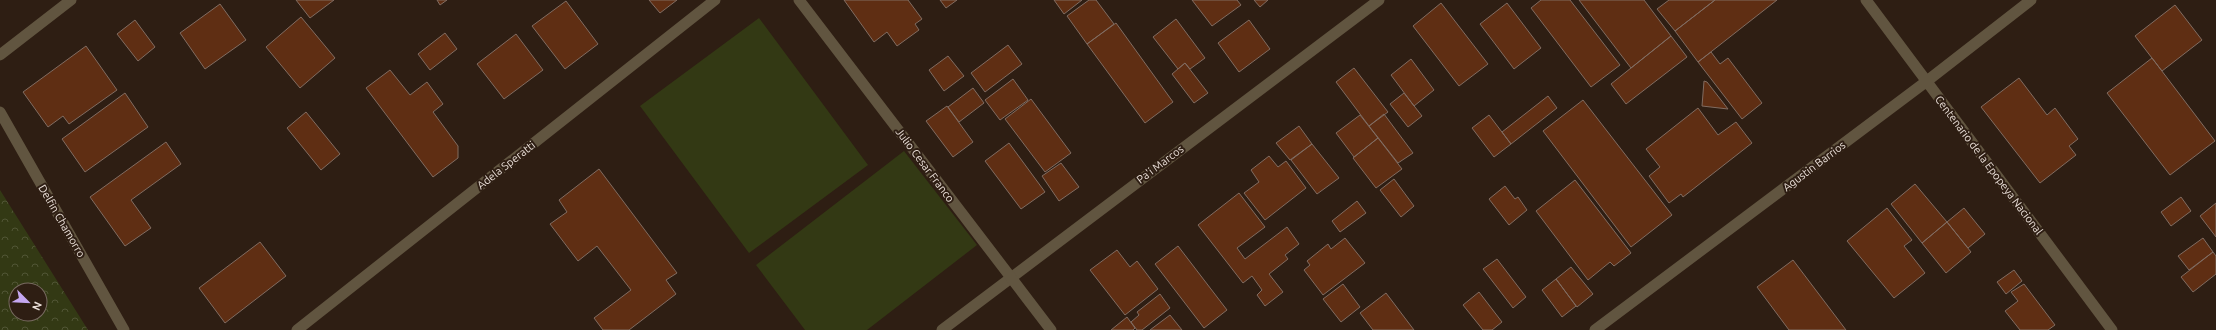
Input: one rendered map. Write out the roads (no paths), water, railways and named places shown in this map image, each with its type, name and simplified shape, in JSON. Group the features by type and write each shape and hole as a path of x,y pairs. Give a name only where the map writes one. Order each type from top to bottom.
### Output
{"street":[{"path":"0,55 71,0"},
{"name":"Adela Speratti","path":"297,330 715,0"},
{"name":"Julio Cesar Franco","path":"800,0 1051,330"},
{"name":"Pa'i Marcos","path":"942,330 1010,277 1379,0"},
{"name":"Centenario de la Epopeya Nacional","path":"1866,0 2112,330"},
{"name":"Agustin Barrios","path":"1595,330 1927,81 2031,0"},
{"name":"Delfin Chamorro","path":"0,112 124,330"}]}
